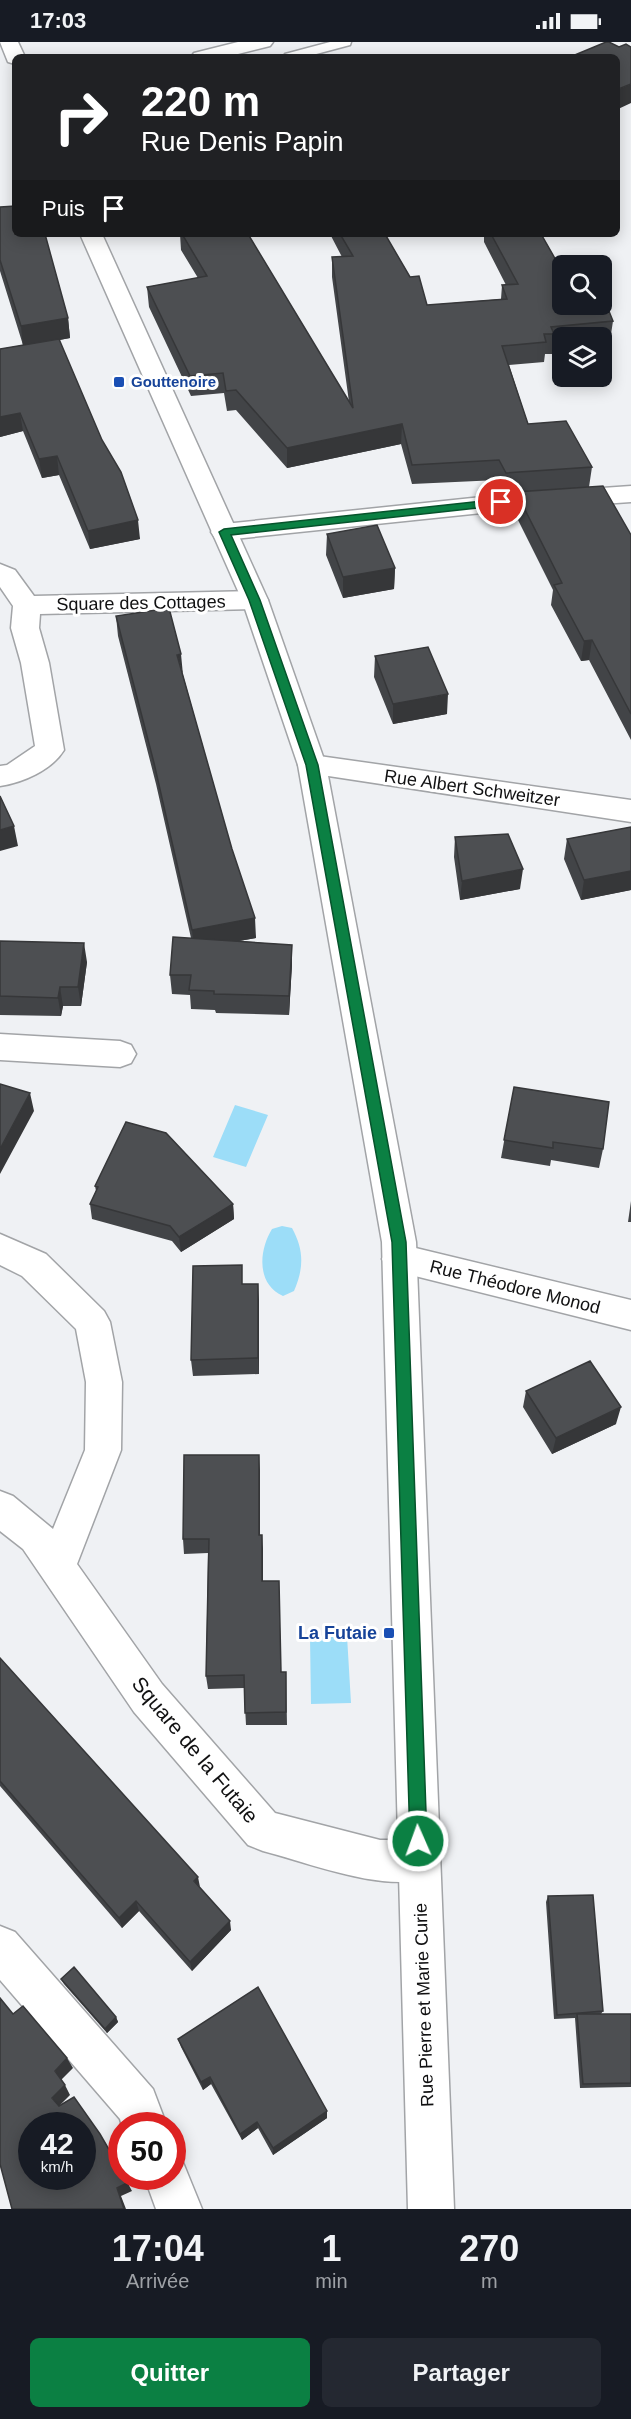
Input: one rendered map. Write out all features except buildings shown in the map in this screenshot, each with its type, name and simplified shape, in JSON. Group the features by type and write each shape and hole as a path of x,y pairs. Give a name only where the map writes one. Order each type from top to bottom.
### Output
{"main road":[{"path":"213,54 263,42"},
{"name":"Rue Pierre et Marie Curie","path":"98,237 255,600 312,765 399,1242 431,2209"},
{"path":"224,532 501,502 629,498"},
{"path":"0,573 6,576 27,605 25,628 50,750 14,774 0,776"},
{"name":"Square des Cottages","path":"27,605 255,600"},
{"name":"Rue Albert Schweitzer","path":"312,765 631,811"},
{"path":"0,1047 120,1054"},
{"path":"0,1249 34,1265 92,1323 104,1382 104,1450 57,1568"},
{"name":"Rue Théodore Monod","path":"399,1259 631,1315"},
{"name":"Square de la Futaie","path":"0,1508 36,1536 148,1698 263,1830 380,1861 419,1861"},
{"path":"0,1947 137,2106 139,2112"},
{"path":"172,2190 179,2209"}],"lane":[{"path":"301,54 345,42"}],"water":[{"path":"235,1105 268,1115 246,1167 213,1157"},
{"path":"282,1226 292,1228 301,1252 300,1275 294,1291 283,1296 274,1291 268,1283 262,1266 264,1247 272,1229"},
{"path":"347,1636 351,1703 311,1704 310,1637"}],"place":[{"name":"Gouttenoire","path":"119,382"},
{"name":"La Futaie","path":"389,1633"}],"route":[{"path":"418,1841 399,1242 312,765 255,600 224,532 501,502"}]}
